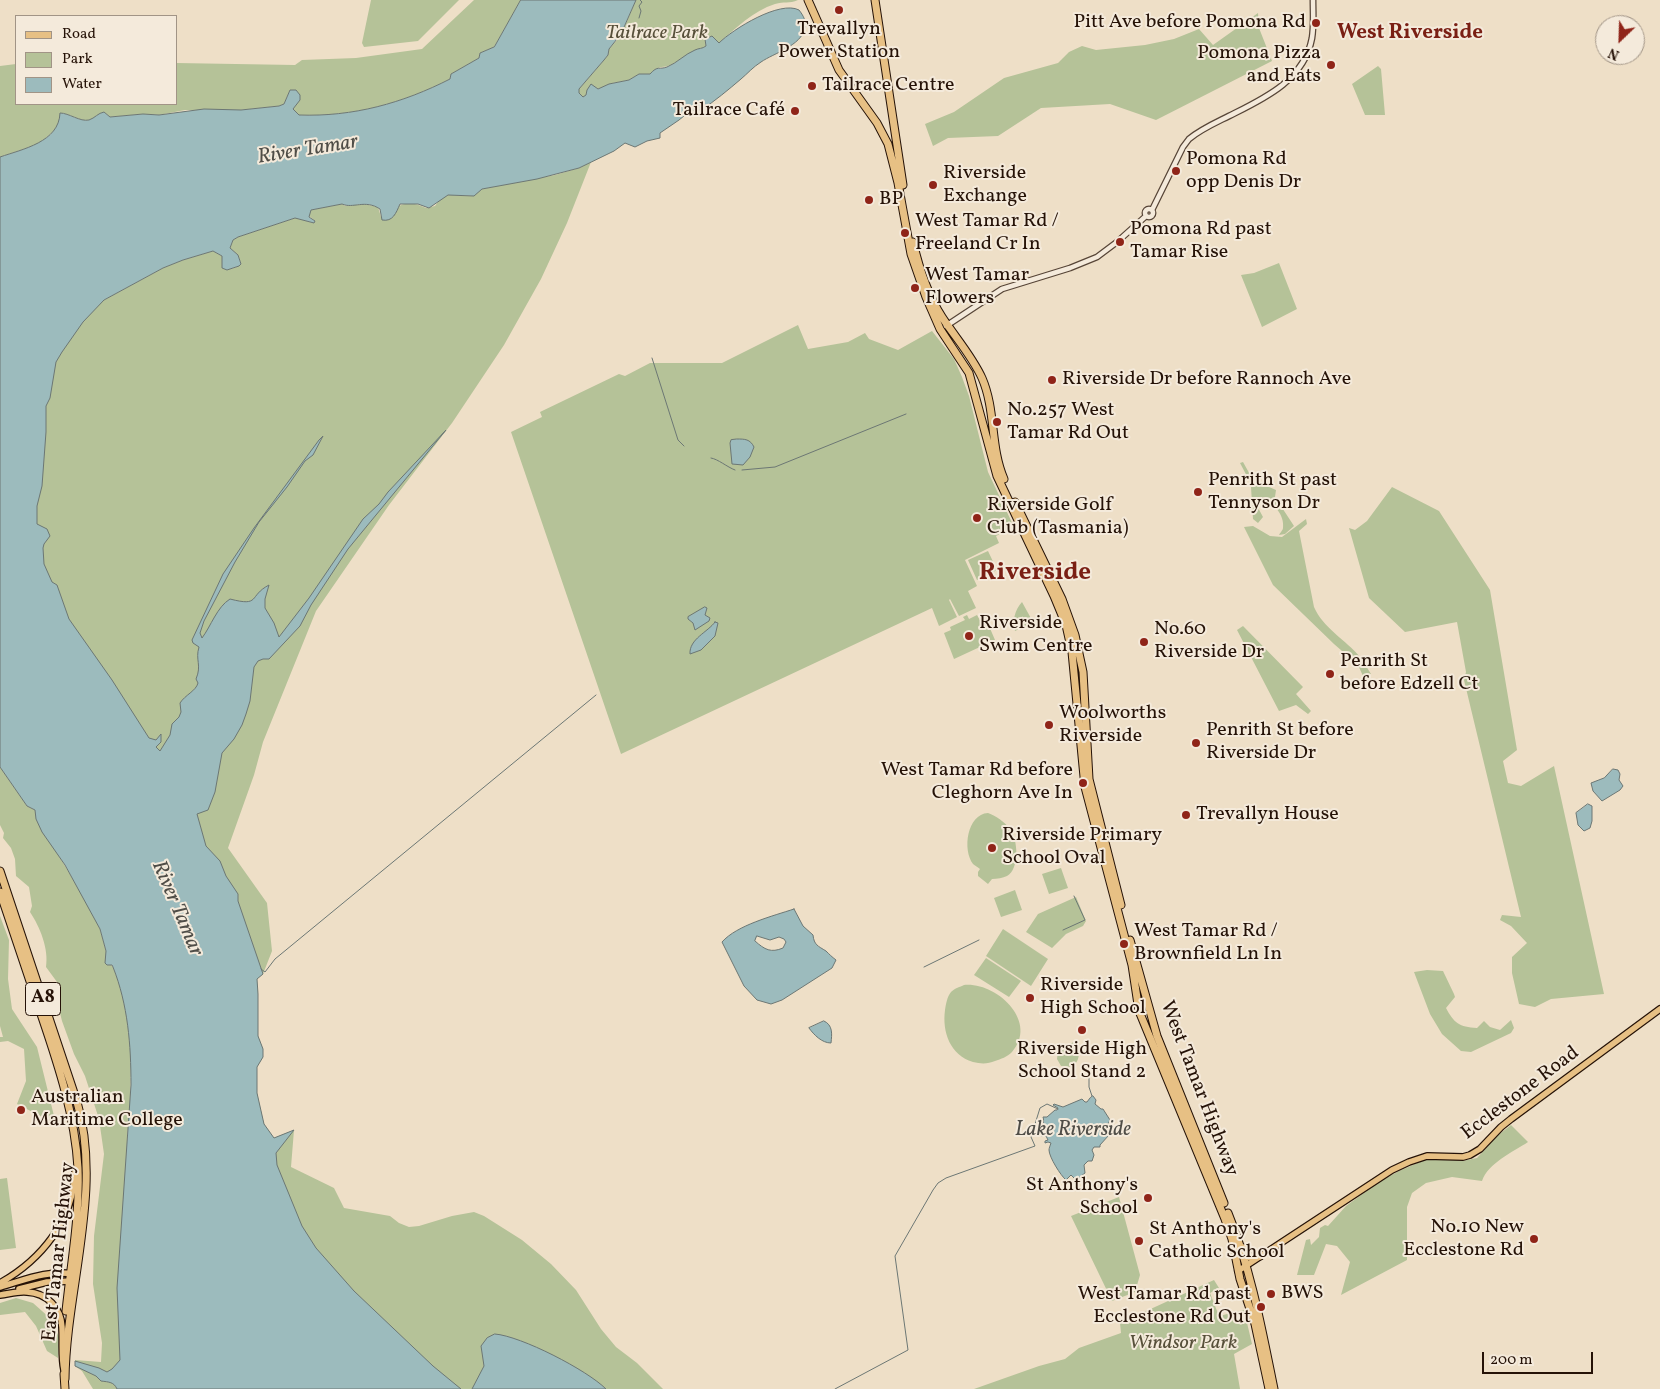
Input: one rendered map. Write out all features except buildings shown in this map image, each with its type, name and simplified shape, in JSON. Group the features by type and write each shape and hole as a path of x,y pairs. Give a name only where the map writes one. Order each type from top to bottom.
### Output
{"highway":[{"name":"West Tamar Highway","path":"808,0 839,70 883,133 894,165 911,254 929,305 940,329 969,373 997,476 1058,604 1066,625 1072,652 1085,787 1132,965 1139,1011 1226,1219 1238,1270 1255,1324 1269,1389"},
{"name":"West Tamar Highway","path":"875,0 908,221 915,250 933,298 948,325 982,376 991,406 997,456 1002,475 1070,619 1079,651 1091,790 1148,1009 1161,1048 1239,1241 1262,1331 1274,1389"},
{"path":"883,133 894,128"},
{"path":"1076,705 1085,704"},
{"name":"East Tamar Highway","path":"0,871 84,1127 86,1178 67,1338 64,1375 65,1389"},
{"name":"East Tamar Highway","path":"0,892 69,1103 78,1166 78,1203 73,1278"},
{"path":"1239,1241 1248,1256 1260,1256"}],"main road":[{"name":"Ecclestone Road","path":"1238,1270 1371,1183 1409,1162 1427,1156 1463,1157 1474,1153 1511,1119 1660,1009"},
{"path":"0,1283 28,1264 44,1248 63,1220 69,1206 74,1185 74,1137"},
{"path":"0,1287 48,1273 58,1272 73,1278"},
{"path":"0,1295 40,1283 73,1278"},
{"path":"0,1295 32,1292 52,1303 62,1322 64,1375"}],"street":[{"path":"940,329 1002,289 1070,268 1097,257 1117,242 1146,216 1146,211 1152,210 1187,140 1278,89 1299,69 1308,53 1313,27 1313,0"}],"green space":[{"path":"371,0 459,0 418,41 364,47 362,43"},
{"path":"474,0 521,0 494,47 480,53 479,58 451,74 450,79 414,95 377,107 339,114 299,115 293,109 290,90 284,104 241,110 185,110 159,115 143,114 110,117 104,112 86,120 60,113 60,123 39,144 0,157 0,66 15,64 15,105 178,105 178,63 295,65 302,60 356,58 422,49"},
{"name":"Tailrace Park","path":"636,0 798,0 775,4 759,11 745,20 719,43 712,36 705,39 706,46 690,53 673,64 660,67 650,74 639,74 629,80 596,88 588,92 585,97 582,97 579,89 608,55 609,49 618,39 624,28"},
{"path":"1258,13 1259,28 1272,61 1156,120 1110,104 1041,108 998,136 948,138 933,146 925,124 954,112 1004,78 1058,63 1069,52 1082,46 1096,50 1145,45 1174,39 1199,29 1213,45"},
{"path":"1378,66 1381,69 1385,115 1365,115 1352,84"},
{"path":"591,162 567,223 541,279 504,345 452,423 389,505 316,611 263,742 254,775 228,848 267,903 272,951 263,974 257,979 258,1036 263,1049 263,1057 257,1067 257,1093 264,1124 274,1138 294,1130 291,1167 334,1188 344,1208 390,1216 399,1223 409,1227 474,1212 484,1216 522,1240 551,1264 576,1290 601,1329 616,1347 637,1363 663,1389 302,1389 33,578 0,402 7,381 104,300 163,268 213,251 222,256 222,268 237,267 241,264 238,255 230,248 233,240 238,237 295,218 313,223 315,221 308,215 311,210 342,204 345,206 364,204 378,207 381,217 402,205 413,204 426,208 435,206 440,199 448,195 470,196 482,189 555,175 579,168"},
{"path":"1279,263 1297,309 1262,327 1241,275 1254,273"},
{"path":"798,325 808,349 848,342 865,333 869,339 898,350 932,331 954,359 962,377 969,396 988,472 1014,527 996,536 999,543 965,560 977,586 968,591 976,608 959,616 950,599 957,617 939,626 932,608 621,754 511,432 542,417 540,412 619,374 625,376 650,363 722,363"},
{"path":"1243,462 1253,480 1276,490 1275,497 1294,526 1285,534 1279,535 1283,529 1282,519 1274,506 1264,497 1256,504 1263,517 1258,523 1253,519 1251,487 1240,463"},
{"path":"1392,487 1439,511 1490,590 1517,750 1503,761 1508,783 1521,786 1554,766 1604,994 1551,999 1535,1007 1519,1004 1512,973 1512,957 1527,943 1511,926 1500,920 1502,915 1521,917 1464,680 1466,672 1457,622 1405,632 1369,598 1349,528 1355,530 1367,521"},
{"path":"1306,519 1307,524 1299,531 1314,607 1329,628 1360,657 1371,674 1363,676 1358,665 1273,585 1244,527 1253,526 1270,536 1282,537"},
{"path":"988,551 997,570 977,580 968,560"},
{"path":"1022,602 1033,622 1015,631 1015,615"},
{"name":"Riverside Swim Centre","path":"967,615 969,619 977,615 983,626 989,626 995,640 954,659 944,633 951,630 950,627 965,620 963,617"},
{"path":"1243,626 1303,687 1296,694 1311,711 1308,714 1296,705 1279,711 1237,630"},
{"path":"0,767 27,806 35,810 59,856 85,899 100,929 107,961 113,967 121,986 126,1006 131,1055 130,1114 124,1196 155,1389 93,1389 82,1371 75,1366 75,1360 101,1362 102,1343 93,1284 94,1236 104,1154 99,1119 85,1076 74,1054 62,1021 59,1009 61,992 57,982 46,967 47,960 43,938 30,912 32,906 29,887 16,876 15,859 11,848 3,838 4,833 0,825"},
{"name":"Riverside Primary School Oval","path":"988,813 1006,824 1013,834 1016,846 1016,861 1007,876 992,879 988,884 978,876 980,869 973,864 970,858 967,842 968,834 975,819"},
{"path":"1061,868 1068,888 1049,894 1042,874"},
{"path":"1015,890 1022,910 1001,917 994,898"},
{"path":"1076,897 1086,921 1083,926 1066,934 1052,948 1026,932 1038,914"},
{"path":"0,916 9,940 8,979 12,1009 37,1047 56,1124 17,1104 26,1081 24,1049 8,1041 0,1042 0,1037 3,1037 0,1026"},
{"path":"1003,929 1048,959 1031,986 986,956"},
{"path":"986,958 1021,981 1009,997 974,975"},
{"path":"1427,970 1443,971 1455,997 1446,1008 1458,1023 1466,1027 1477,1028 1484,1021 1490,1027 1500,1030 1511,1020 1514,1028 1511,1033 1471,1052 1461,1051 1442,1034 1430,1014 1414,972"},
{"path":"964,985 977,986 989,990 1011,1006 1021,1028 1019,1040 1012,1052 1006,1057 987,1063 973,1062 959,1054 949,1042 944,1018 947,1001 951,992"},
{"path":"1077,1040 1079,1041 1078,1060 1070,1067 1061,1066 1057,1059 1058,1051"},
{"path":"1511,1125 1528,1142 1495,1163 1482,1181 1452,1177 1426,1183 1412,1193 1407,1207 1407,1260 1341,1295 1350,1262 1337,1246 1326,1244 1314,1275 1297,1275 1306,1240 1310,1239 1311,1245 1319,1237 1320,1228 1325,1225 1328,1226 1346,1206 1379,1182 1427,1159 1462,1161 1477,1158 1497,1136"},
{"path":"7,1178 16,1248 0,1250 0,1179"},
{"path":"1119,1197 1140,1275 1135,1292 1112,1301 1071,1216"},
{"name":"Windsor Park","path":"1214,1280 1219,1288 1210,1293 1219,1316 1244,1310 1252,1344 1234,1354 1240,1389 974,1389 1065,1359 1079,1348 1121,1333 1120,1323"},
{"path":"16,1298 33,1303 51,1319 59,1337 58,1358 47,1351 36,1326 25,1312 0,1315 0,1303"}],"water":[{"name":"River Tamar","path":"521,0 636,0 621,34 609,49 608,55 579,89 579,93 583,97 586,95 591,84 598,89 609,84 629,80 639,74 650,74 659,68 667,67 696,49 705,47 705,39 712,36 719,43 745,24 769,12 791,8 799,10 804,19 805,26 798,40 793,44 758,64 701,110 689,112 660,133 660,138 647,141 635,147 625,143 614,151 579,168 537,179 482,189 474,196 448,195 429,208 418,204 400,204 394,216 389,220 382,220 380,209 375,206 342,204 311,210 309,217 315,221 314,223 295,218 238,237 233,240 230,248 238,255 241,264 239,266 227,270 222,268 222,256 213,251 163,268 104,300 83,322 56,362 50,398 46,406 42,486 37,506 37,524 47,529 50,536 43,548 44,564 52,582 57,585 69,619 112,680 149,738 156,740 161,734 161,742 156,747 160,751 170,735 172,724 179,717 181,712 180,703 198,683 196,679 199,647 192,640 223,574 254,528 319,440 323,436 313,455 305,461 259,522 235,562 204,621 200,633 202,638 225,602 230,599 250,601 269,585 265,599 265,608 274,623 279,637 309,598 363,519 446,430 348,549 311,605 300,626 269,659 258,661 254,667 250,701 242,725 234,739 222,753 215,792 208,810 197,814 206,846 220,861 226,876 238,894 238,901 263,974 257,979 258,1036 263,1049 263,1057 257,1067 257,1093 264,1124 274,1138 294,1130 276,1153 277,1165 302,1226 316,1248 354,1291 433,1366 461,1389 117,1389 113,1384 101,1381 96,1376 75,1366 75,1361 107,1372 120,1360 117,1288 131,1085 129,1040 125,1010 113,967 105,963 106,951 100,929 65,865 42,832 36,819 35,810 27,806 0,767 0,157 29,147 47,138 58,123 60,113 78,119 89,120 104,112 110,117 143,114 159,115 204,109 241,110 284,104 290,90 296,90 300,95 300,100 293,109 299,115 339,114 377,107 414,95 450,79 451,74 479,58 480,53 494,47"},
{"path":"731,440 747,440 754,447 750,457 743,465 732,464 730,443"},
{"path":"705,607 707,608 705,615 710,618 709,621 695,630 693,623 688,617"},
{"path":"715,622 718,623 715,636 701,650 690,654 692,644"},
{"path":"1613,769 1618,770 1620,774 1619,780 1623,786 1620,790 1602,801 1593,791 1591,783 1604,778"},
{"path":"1588,804 1592,806 1592,821 1590,828 1584,831 1578,825 1576,813"},
{"path":"794,909 803,926 813,935 815,943 836,960 832,968 782,1000 771,1004 757,1000 744,986 722,942 746,926","holes":["757,936 770,940 779,937 786,942 783,948 772,950 762,947 755,941"]},
{"path":"824,1021 829,1025 832,1033 831,1043 824,1042 809,1028"},
{"name":"Lake Riverside","path":"1093,1096 1096,1100 1095,1104 1103,1109 1110,1120 1108,1124 1110,1128 1107,1128 1109,1135 1100,1147 1094,1147 1092,1150 1094,1155 1092,1161 1088,1161 1084,1165 1085,1173 1076,1180 1071,1175 1066,1180 1058,1171 1051,1157 1049,1150 1051,1143 1045,1143 1048,1140 1046,1136 1042,1137 1043,1117 1047,1117 1057,1110 1058,1108 1054,1104 1063,1107 1082,1099 1087,1102"},
{"path":"495,1334 537,1347 584,1373 606,1389 472,1389 484,1366 481,1346 487,1338"}],"waterway":[{"path":"639,18 641,11 639,6 642,2 640,0"},
{"path":"652,358 678,440 684,446"},
{"path":"742,470 775,467 906,414"},
{"path":"711,458 735,470"},
{"path":"261,969 265,972 275,959 596,695"},
{"path":"1063,930 1085,920 1074,896"},
{"path":"924,967 979,940"},
{"path":"1092,1096 1089,1087 1089,1076 1097,1070"},
{"path":"835,1389 908,1350 895,1256 938,1183 946,1178 1035,1146 1031,1137 1040,1108 1047,1104 1058,1109"}],"place":[{"name":"Trevallyn Power Station","path":"839,10"},
{"name":"Pitt Ave before Pomona Rd","path":"1316,23"},
{"name":"Pomona Pizza and Eats","path":"1331,65"},
{"name":"Tailrace Centre","path":"812,86"},
{"name":"Tailrace Café","path":"795,111"},
{"name":"Pomona Rd opp Denis Dr","path":"1176,171"},
{"name":"Riverside Exchange","path":"933,185"},
{"name":"BP","path":"869,200"},
{"name":"West Tamar Rd / Freeland Cr In","path":"905,233"},
{"name":"Pomona Rd past Tamar Rise","path":"1120,242"},
{"name":"West Tamar Flowers","path":"915,288"},
{"name":"Riverside Dr before Rannoch Ave","path":"1052,380"},
{"name":"No.257 West Tamar Rd Out","path":"997,422"},
{"name":"Penrith St past Tennyson Dr","path":"1198,492"},
{"name":"Riverside Golf Club (Tasmania)","path":"977,518"},
{"name":"Riverside Swim Centre","path":"969,636"},
{"name":"No.60 Riverside Dr","path":"1144,642"},
{"name":"Penrith St before Edzell Ct","path":"1330,674"},
{"name":"Woolworths Riverside","path":"1049,725"},
{"name":"Penrith St before Riverside Dr","path":"1196,743"},
{"name":"West Tamar Rd before Cleghorn Ave In","path":"1083,783"},
{"name":"Trevallyn House","path":"1186,815"},
{"name":"Riverside Primary School Oval","path":"992,848"},
{"name":"West Tamar Rd / Brownfield Ln In","path":"1124,944"},
{"name":"Riverside High School","path":"1030,998"},
{"name":"Riverside High School Stand 2","path":"1082,1030"},
{"name":"Australian Maritime College","path":"21,1110"},
{"name":"St Anthony's School","path":"1148,1198"},
{"name":"No.10 New Ecclestone Rd","path":"1534,1239"},
{"name":"St Anthony's Catholic School","path":"1139,1241"},
{"name":"BWS","path":"1271,1294"},
{"name":"West Tamar Rd past Ecclestone Rd Out","path":"1261,1307"}],"district":[{"name":"West Riverside","path":"1410,34"},
{"name":"Riverside","path":"1035,574"}]}
